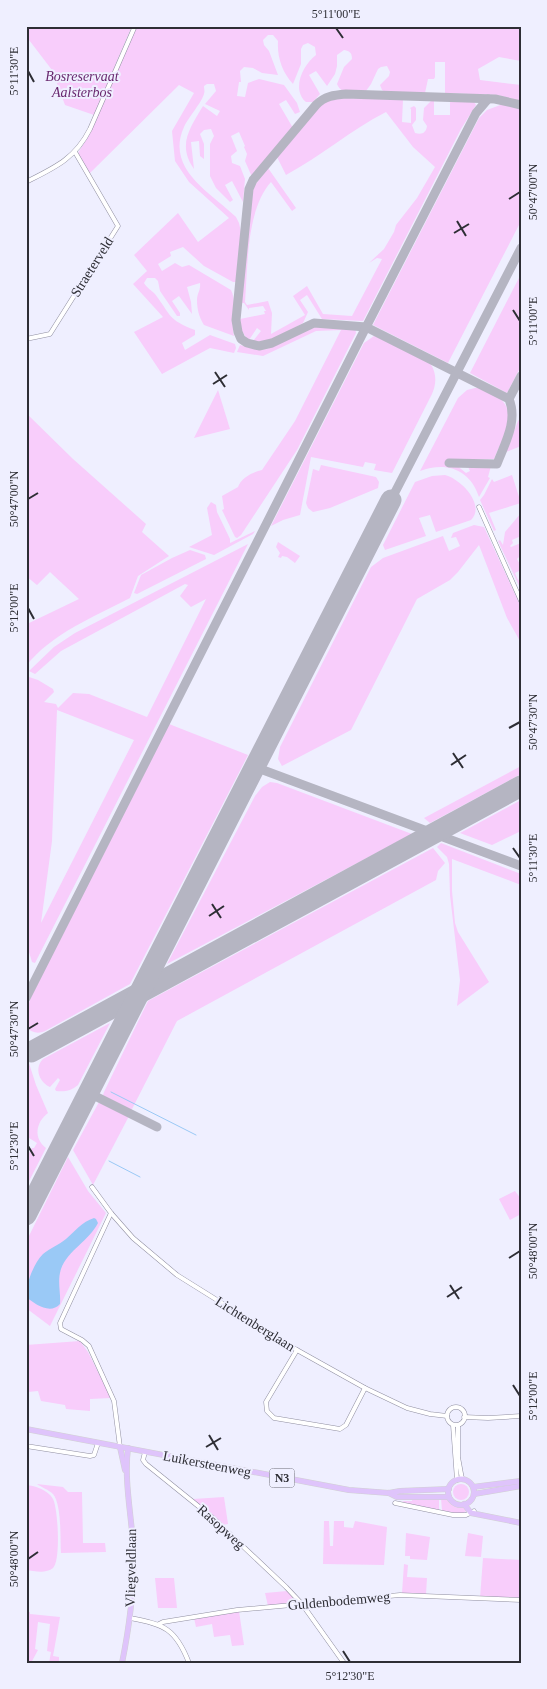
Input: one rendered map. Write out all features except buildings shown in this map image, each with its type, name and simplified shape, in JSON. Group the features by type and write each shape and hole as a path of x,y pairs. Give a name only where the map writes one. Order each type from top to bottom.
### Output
{"main road":[{"name":"Luikersteenweg","path":"26,1429 361,1492 389,1493 449,1489"},
{"name":"Vliegveldlaan","path":"120,1447 126,1472 133,1552 130,1618 122,1663"},
{"name":"Vliegveldlaan","path":"126,1472 128,1448"},
{"path":"450,1497 449,1489 452,1484 459,1480 469,1482 473,1487 474,1494 469,1502 464,1504 472,1512 521,1523"},
{"path":"473,1487 521,1481"},
{"path":"474,1494 521,1486"},
{"name":"Luikersteenweg","path":"389,1493 397,1497 450,1497"},
{"name":"N3","path":"450,1497 457,1504 464,1504"},
{"path":"469,1502 472,1512"}],"street":[{"path":"26,182 56,166 75,152 90,129 135,26"},
{"name":"Straeterveld","path":"26,339 50,334 118,226 75,152"},
{"path":"479,507 521,601"},
{"name":"Lichtenberglaan","path":"92,1187 111,1213 148,1252 177,1275 297,1350 365,1388 408,1408 447,1416"},
{"path":"111,1213 60,1323 61,1329 86,1342 107,1384 115,1406 120,1447"},
{"path":"297,1350 266,1402 267,1411 274,1418 340,1429 346,1425 365,1388"},
{"path":"456,1408 463,1411 464,1417 462,1422 456,1425 449,1422 447,1416 449,1411 456,1408"},
{"path":"464,1417 521,1416"},
{"path":"456,1425 459,1480"},
{"path":"26,1446 90,1456 94,1455 98,1443"},
{"name":"Rasopweg","path":"145,1452 143,1460 146,1464 219,1524 302,1604 344,1663"},
{"path":"395,1503 452,1515 466,1516 472,1512"},
{"name":"Guldenbodemweg","path":"159,1624 230,1611 372,1597 412,1595 521,1600"},
{"path":"130,1618 159,1624 167,1629 176,1639 189,1663"}],"green space":[{"name":"Bosreservaat Aalsterbos","path":"26,26 132,26 94,115 65,105 52,70 26,36"},
{"path":"137,26 521,26 521,61 499,57 478,69 480,80 521,85 521,101 498,95 445,93 445,62 435,62 435,77 434,79 428,79 425,93 385,92 382,90 380,85 389,76 390,72 387,66 378,69 366,91 345,92 337,84 344,67 352,59 352,55 344,50 337,55 335,74 327,86 316,71 309,75 320,94 313,102 306,102 299,91 300,77 311,59 316,55 315,47 308,43 303,45 301,49 301,64 293,84 281,64 278,53 278,41 273,35 268,35 263,40 264,45 269,51 278,75 262,73 253,68 244,67 240,71 241,82 239,82 237,96 245,97 248,83 259,79 284,85 297,103 300,112 295,114 286,100 279,104 293,128 252,177 245,161 247,154 239,132 231,136 237,151 231,156 232,163 240,166 245,179 243,202 232,181 225,185 233,200 230,202 216,188 210,176 210,144 214,136 211,129 204,130 200,134 204,144 204,159 200,156 199,141 191,142 194,169 186,152 187,137 203,106 217,116 220,111 205,104 216,91 214,84 204,86 203,97 184,127 180,142 181,155 186,168 194,179 236,217 239,223 241,232 236,282 204,266 183,247 170,252 171,256 158,264 162,271 175,263 182,267 189,265 231,290 234,301 234,336 204,325 197,307 200,283 187,287 192,314 179,296 172,301 180,313 180,316 177,316 160,291 158,281 155,278 147,278 144,283 175,320 195,330 195,335 182,343 185,350 210,335 235,344 236,348 234,353 210,348 162,374 134,332 163,317 133,284 147,271 134,255 178,213 198,242 229,218 189,182 175,161 172,131 194,93 179,85 89,174 78,153 89,135"},
{"path":"338,98 403,99 402,122 411,123 410,108 414,106 416,108 416,120 412,125 415,133 420,134 425,132 427,126 423,120 424,108 431,101 434,101 434,115 450,115 450,101 474,102 476,105 461,129 363,321 322,319 307,295 300,300 308,312 303,323 273,340 259,342 253,341 261,331 257,328 249,340 240,328 240,319 265,314 264,311 266,311 263,306 249,308 249,310 244,303 241,303 251,193 268,168 296,208 292,211 271,182 263,194 253,223 248,256 245,302 247,305 268,301 272,313 271,334 305,315 293,296 307,286 323,314 352,316 382,259 377,258 369,263 384,249 396,225 417,198 435,167 413,147 386,112 286,175 277,157 318,107 327,100"},
{"path":"503,104 521,109 521,221 448,363 373,325 479,118 487,110"},
{"path":"521,274 521,366 507,393 470,373"},
{"path":"318,326 355,328 356,333 297,450 241,535 237,538 222,510 224,509 222,496 238,487 248,476 262,470 295,421 341,330 316,331 263,356 237,352 240,345 258,350 267,349"},
{"path":"374,336 383,337 425,358 432,366 435,374 432,394 392,473 374,470 376,464 365,462 363,467 311,457 300,515 271,526 364,343"},
{"path":"475,388 487,390 502,400 507,407 508,415 508,424 494,459 454,459 446,461 448,466 455,464 466,473 470,471 468,467 470,465 491,466 488,477 490,478 479,497 470,480 456,470 448,467 439,467 420,471 458,398 467,390"},
{"path":"218,390 230,429 194,438"},
{"path":"26,413 73,459 146,524 142,532 169,556 138,576 130,598 61,635 36,654 26,666 27,624 79,599 50,572 37,585 26,576"},
{"path":"521,418 521,446 506,452 518,421"},
{"path":"321,465 376,477 379,482 378,488 330,508 313,512 306,503 313,469 319,471"},
{"path":"445,475 458,482 470,493 476,507 475,514 471,520 436,532 430,515 419,518 426,536 385,550 383,545 415,482 432,476"},
{"path":"512,475 521,503 489,513 496,530 494,531 480,500 492,479 494,482"},
{"path":"211,502 216,505 230,543 255,531 253,534 214,555 189,547 212,535 207,508"},
{"path":"521,513 521,536 512,540 513,543 510,546 521,543 521,555 517,559 521,570 515,573 518,580 521,579 521,590 498,541 500,540 503,545 505,532"},
{"path":"474,525 484,527 521,607 521,643 507,618 479,545 450,580 417,599 351,730 282,766 278,759 280,747 371,567 383,558 443,536 449,551 460,546 456,537 451,538 453,533"},
{"path":"278,542 300,556 295,563 287,557 278,557 280,553 276,547"},
{"path":"248,544 35,963 32,962 26,942 26,676 38,680 53,689 54,692 44,702 56,704 58,708 73,693 89,694 147,717 206,599 191,607 180,596 188,585 185,584 61,651 35,674 29,671 54,647 75,633","holes":["57,710 134,740 41,923 52,841"]},
{"path":"190,550 205,555 206,559 137,594 134,593 141,575"},
{"path":"169,724 248,755 130,984 45,1031 33,1032 26,1027 26,1012 31,997"},
{"path":"521,766 521,774 430,823 424,818"},
{"path":"270,782 412,834 167,964 255,796 262,787"},
{"path":"521,800 521,831 492,845 460,833"},
{"path":"441,843 521,874 521,885 452,859 455,923 458,932 489,982 457,1006 460,980 450,895 449,864 447,857 437,847"},
{"path":"433,848 445,863 438,871 436,880 177,1021 131,1111 104,1097 104,1092 148,1001"},
{"path":"110,1023 78,1085 68,1091 56,1091 55,1089 60,1080 58,1078 50,1087 43,1082 38,1070 43,1059"},
{"path":"26,1054 48,1113 41,1121 38,1130 39,1140 46,1148 26,1187 26,1158 37,1143 26,1136"},
{"path":"99,1102 129,1116 93,1185 73,1150"},
{"path":"68,1157 88,1191 106,1213 50,1326 26,1308 26,1242"},
{"path":"515,1191 521,1199 521,1214 510,1220 499,1199"},
{"path":"80,1341 88,1352 111,1398 90,1399 90,1411 66,1409 65,1405 41,1401 38,1391 28,1392 29,1404 26,1404 26,1345"},
{"path":"37,1484 63,1487 68,1492 82,1492 83,1543 105,1543 106,1552 61,1553 59,1514 56,1499 53,1494"},
{"path":"461,1484 469,1492 461,1500 453,1492"},
{"path":"26,1485 38,1487 45,1491 51,1496 55,1504 58,1534 57,1556 53,1568 47,1571 26,1570"},
{"path":"224,1497 228,1524 222,1525 193,1499"},
{"path":"439,1498 439,1510 407,1504 402,1501 412,1501 412,1499"},
{"path":"441,1498 448,1498 468,1510 462,1514 442,1511"},
{"path":"324,1521 329,1521 330,1546 333,1546 334,1521 344,1521 344,1527 353,1528 355,1521 387,1527 384,1565 323,1564"},
{"path":"406,1533 430,1537 427,1560 410,1559 410,1556 405,1556"},
{"path":"468,1533 483,1536 481,1557 465,1556"},
{"path":"483,1558 521,1560 521,1599 480,1598"},
{"path":"404,1564 408,1565 407,1577 427,1578 426,1594 402,1593"},
{"path":"155,1578 174,1578 177,1608 158,1608"},
{"path":"287,1591 300,1603 268,1606 265,1593"},
{"path":"239,1611 244,1645 232,1646 230,1635 214,1637 212,1624 196,1627 194,1618"},
{"path":"26,1612 60,1617 53,1656 59,1657 59,1663 49,1663 51,1652 47,1651 50,1624 38,1622 35,1649 38,1650 31,1663 26,1663"}],"water":[{"path":"94,1218 98,1223 68,1256 61,1269 59,1278 60,1304 52,1309 47,1308 38,1305 26,1297 31,1274 43,1254 63,1241 82,1224"}],"waterway":[{"path":"111,1092 196,1135"},
{"path":"109,1161 140,1177"}],"taxiway":[{"path":"449,463 497,464 507,440 511,424 512,415 509,399 366,327 314,323 272,343 259,346 247,343 241,339 236,320 249,189 253,180 316,105 330,96 346,94 495,99 521,105"},
{"path":"26,998 476,113 488,99"},
{"path":"391,500 521,248"},
{"path":"509,399 521,376"},
{"path":"255,767 521,866"},
{"path":"89,1093 157,1127"}],"runway":[{"path":"26,1215 391,500"},
{"path":"31,1052 521,786"}]}
